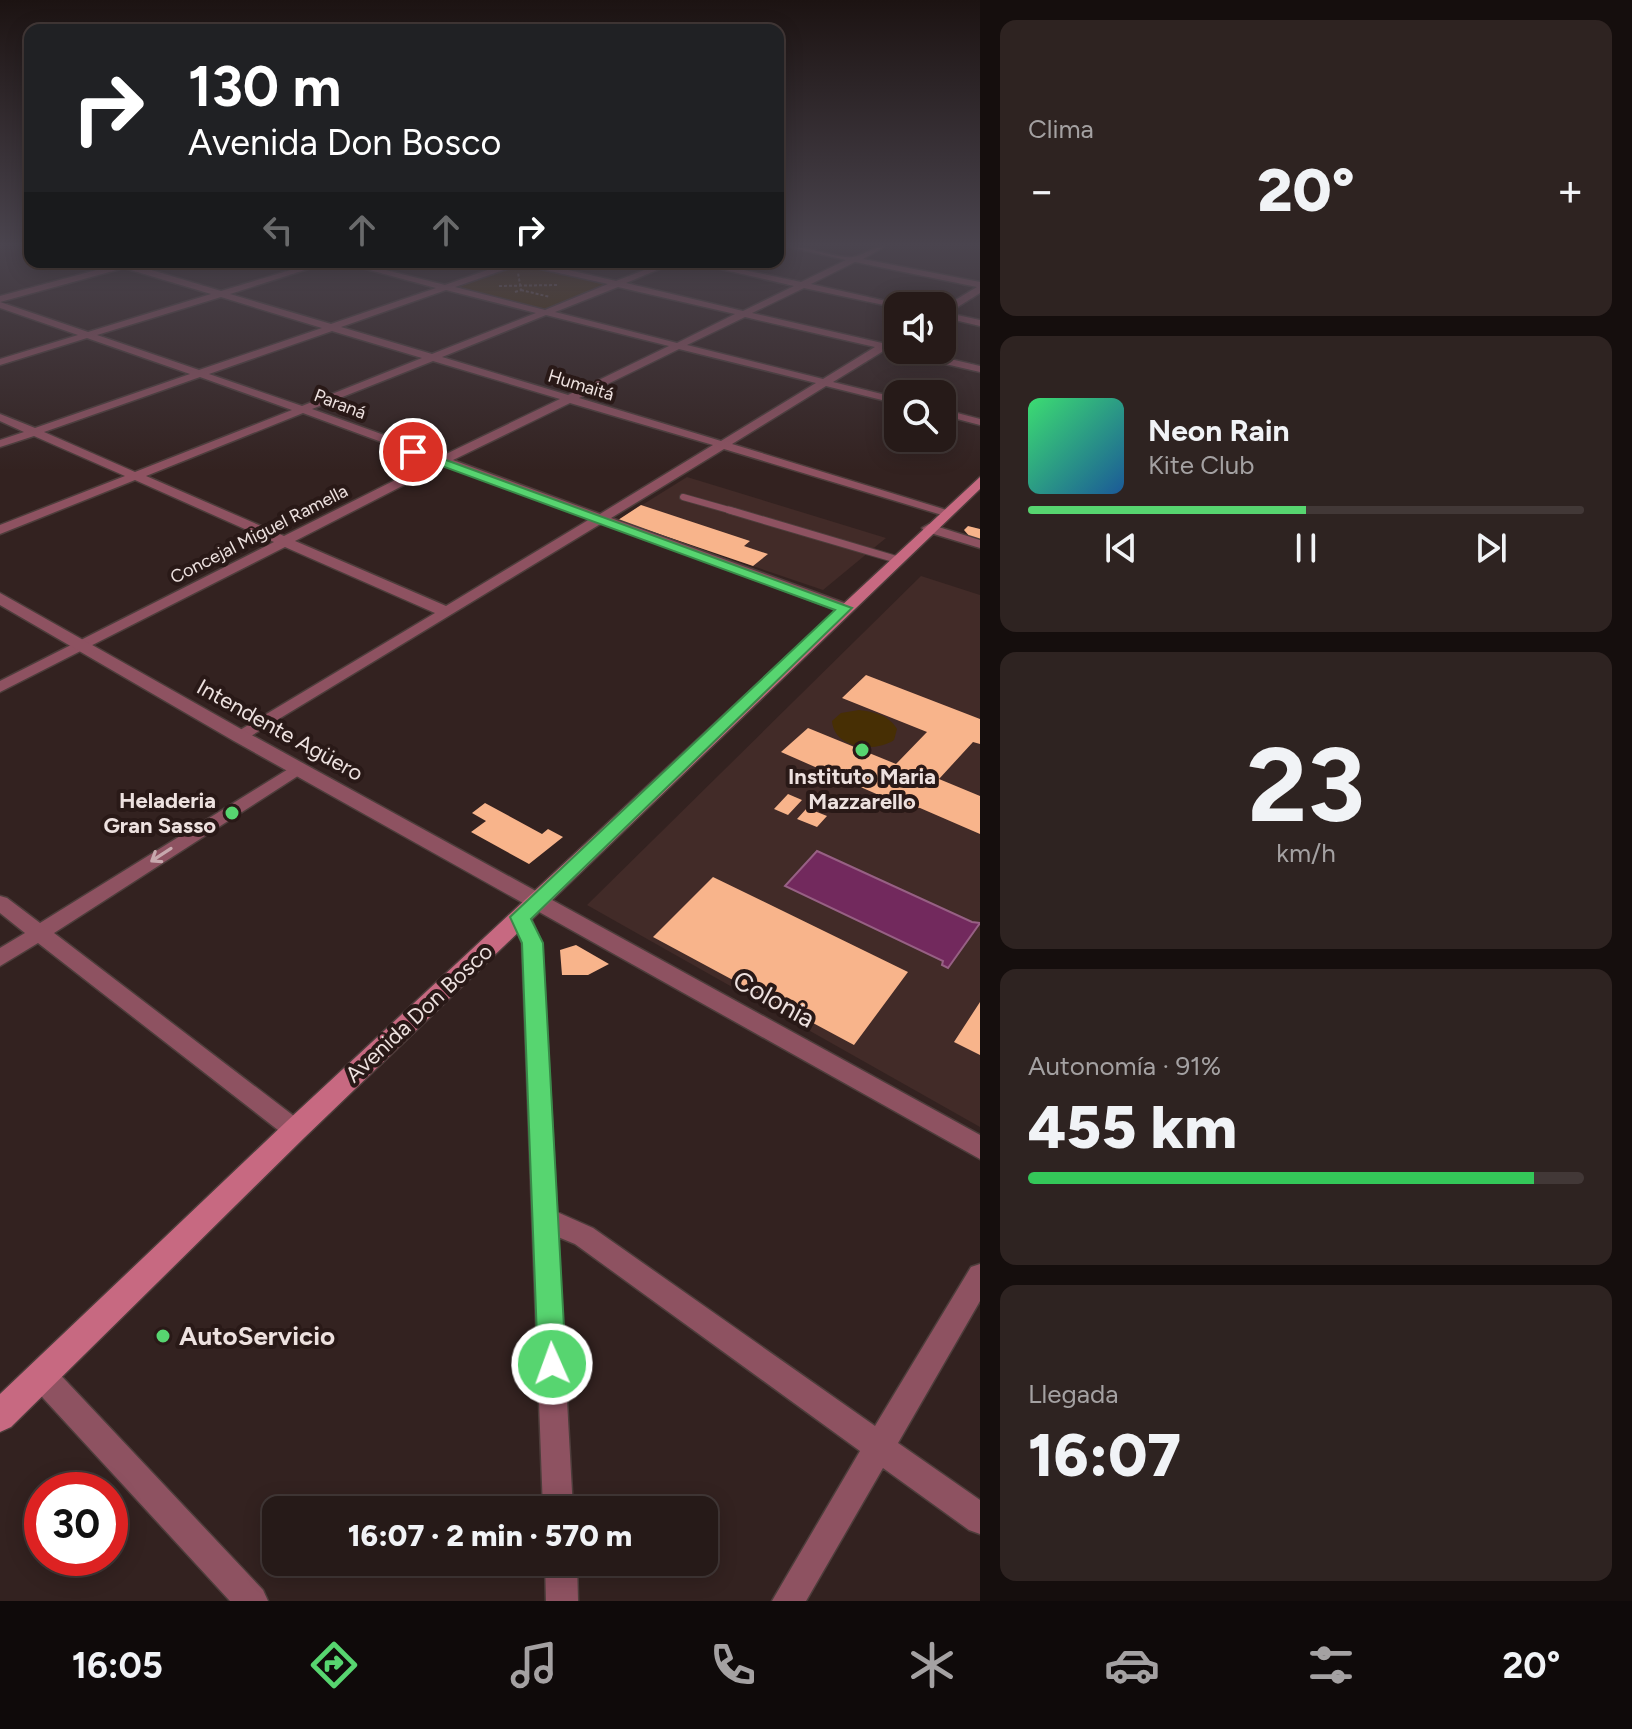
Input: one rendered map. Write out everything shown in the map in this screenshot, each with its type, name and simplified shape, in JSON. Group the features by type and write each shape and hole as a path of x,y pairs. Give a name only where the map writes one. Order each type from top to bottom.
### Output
{"main road":[{"name":"Avenida Don Bosco","path":"0,1416 295,1130 980,481"}],"street":[{"name":"Paraná","path":"46,322 304,410 845,608"},
{"path":"0,362 132,322"},
{"name":"Humaitá","path":"305,322 947,512"},
{"path":"0,444 349,322"},
{"path":"0,530 524,322"},
{"path":"585,322 884,397"},
{"name":"Concejal Miguel Ramella","path":"0,687 722,322"},
{"path":"777,322 980,369"},
{"path":"241,737 883,347"},
{"path":"956,416 980,422"},
{"path":"0,417 446,612"},
{"path":"929,528 980,544"},
{"name":"Intendente Agüero","path":"0,598 298,768 529,909"},
{"path":"0,958 298,768"},
{"path":"0,903 295,1130"},
{"path":"529,909 557,1496"},
{"name":"Colonia","path":"529,909 980,1148"},
{"path":"546,1219 584,1236 980,1519"},
{"path":"788,1601 980,1276"},
{"path":"42,1376 252,1601"},
{"path":"561,1576 562,1601"}],"lane":[{"path":"683,497 895,559"}],"shaded area":[{"path":"687,477 886,538 823,590 618,520"},
{"name":"Instituto Maria Mazzarello","path":"921,576 980,595 980,1127 587,905"},
{"path":"859,710 890,720 897,729 894,740 867,747 847,743 840,738 832,721 841,713"},
{"path":"817,851 980,923 948,968 942,965 943,961 785,886"}],"building":[{"path":"641,505 750,541 744,546 768,554 753,566 618,520"},
{"path":"968,526 980,529 980,540 970,537 964,530"},
{"path":"866,675 980,719 980,744 973,742 939,779 980,796 980,834 920,808 906,807 781,752 808,728 896,764 927,732 842,698"},
{"path":"788,794 802,800 788,815 774,809"},
{"path":"485,803 542,834 548,829 563,837 529,864 471,832 486,821 472,813"},
{"path":"807,808 827,816 817,827 797,819"},
{"path":"713,877 908,972 854,1045 653,937"},
{"path":"576,945 609,964 588,975 562,975 560,950"},
{"path":"980,1002 980,1055 954,1042"}],"place":[{"name":"Instituto Maria Mazzarello","path":"862,750"},
{"name":"Heladeria Gran Sasso","path":"232,813"},
{"name":"AutoServicio","path":"163,1336"}],"route":[{"path":"413,452 845,608 521,917 532,943 552,1364"}]}
